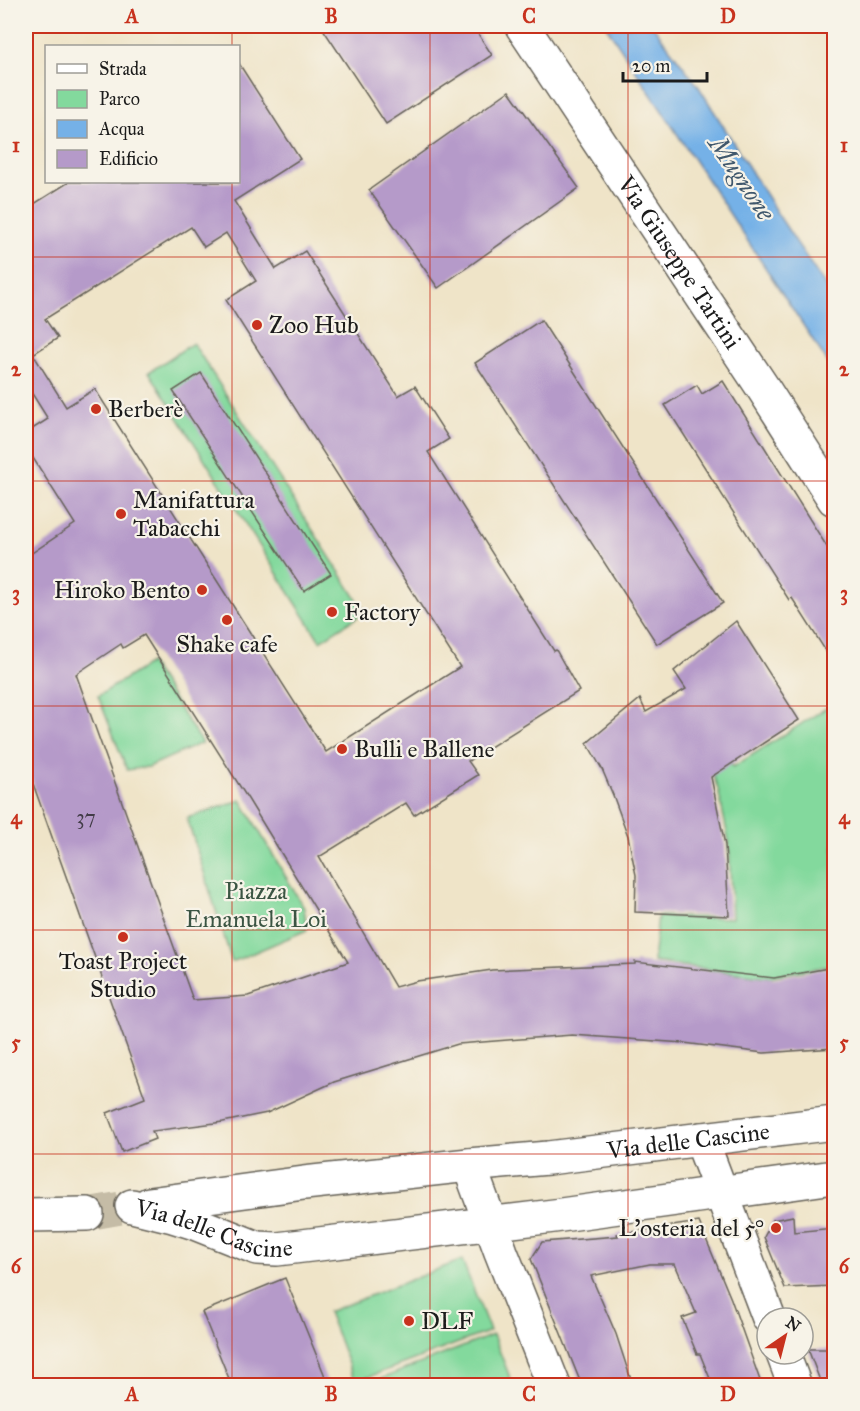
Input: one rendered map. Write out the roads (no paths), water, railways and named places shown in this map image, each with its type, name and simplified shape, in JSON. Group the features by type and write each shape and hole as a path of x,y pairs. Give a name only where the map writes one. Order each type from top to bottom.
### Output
{"street":[{"name":"Via Giuseppe Tartini","path":"522,26 763,387 834,499"},
{"name":"Via delle Cascine","path":"834,1123 548,1158 295,1184 132,1206 183,1219 257,1248 290,1248 554,1216 834,1177"},
{"path":"701,1139 764,1306"},
{"path":"469,1165 554,1386"},
{"path":"26,1215 87,1214"},
{"path":"788,1366 795,1386"}],"water":[{"name":"Mugnone","path":"606,26 653,26 699,87 777,213 834,299 834,372"}],"tunnel":[{"path":"87,1214 132,1206"}],"place":[{"name":"Zoo Hub","path":"257,325"},
{"name":"Berberè","path":"96,409"},
{"name":"Manifattura Tabacchi","path":"121,514"},
{"name":"Hiroko Bento","path":"202,590"},
{"name":"Factory","path":"332,612"},
{"name":"Shake cafe","path":"227,620"},
{"name":"Bulli e Ballene","path":"342,749"},
{"name":"Toast Project Studio","path":"123,937"},
{"name":"L'osteria del 5°","path":"776,1228"},
{"name":"DLF","path":"409,1321"}],"park label":[{"name":"Piazza Emanuela Loi","path":"256,905"}]}
